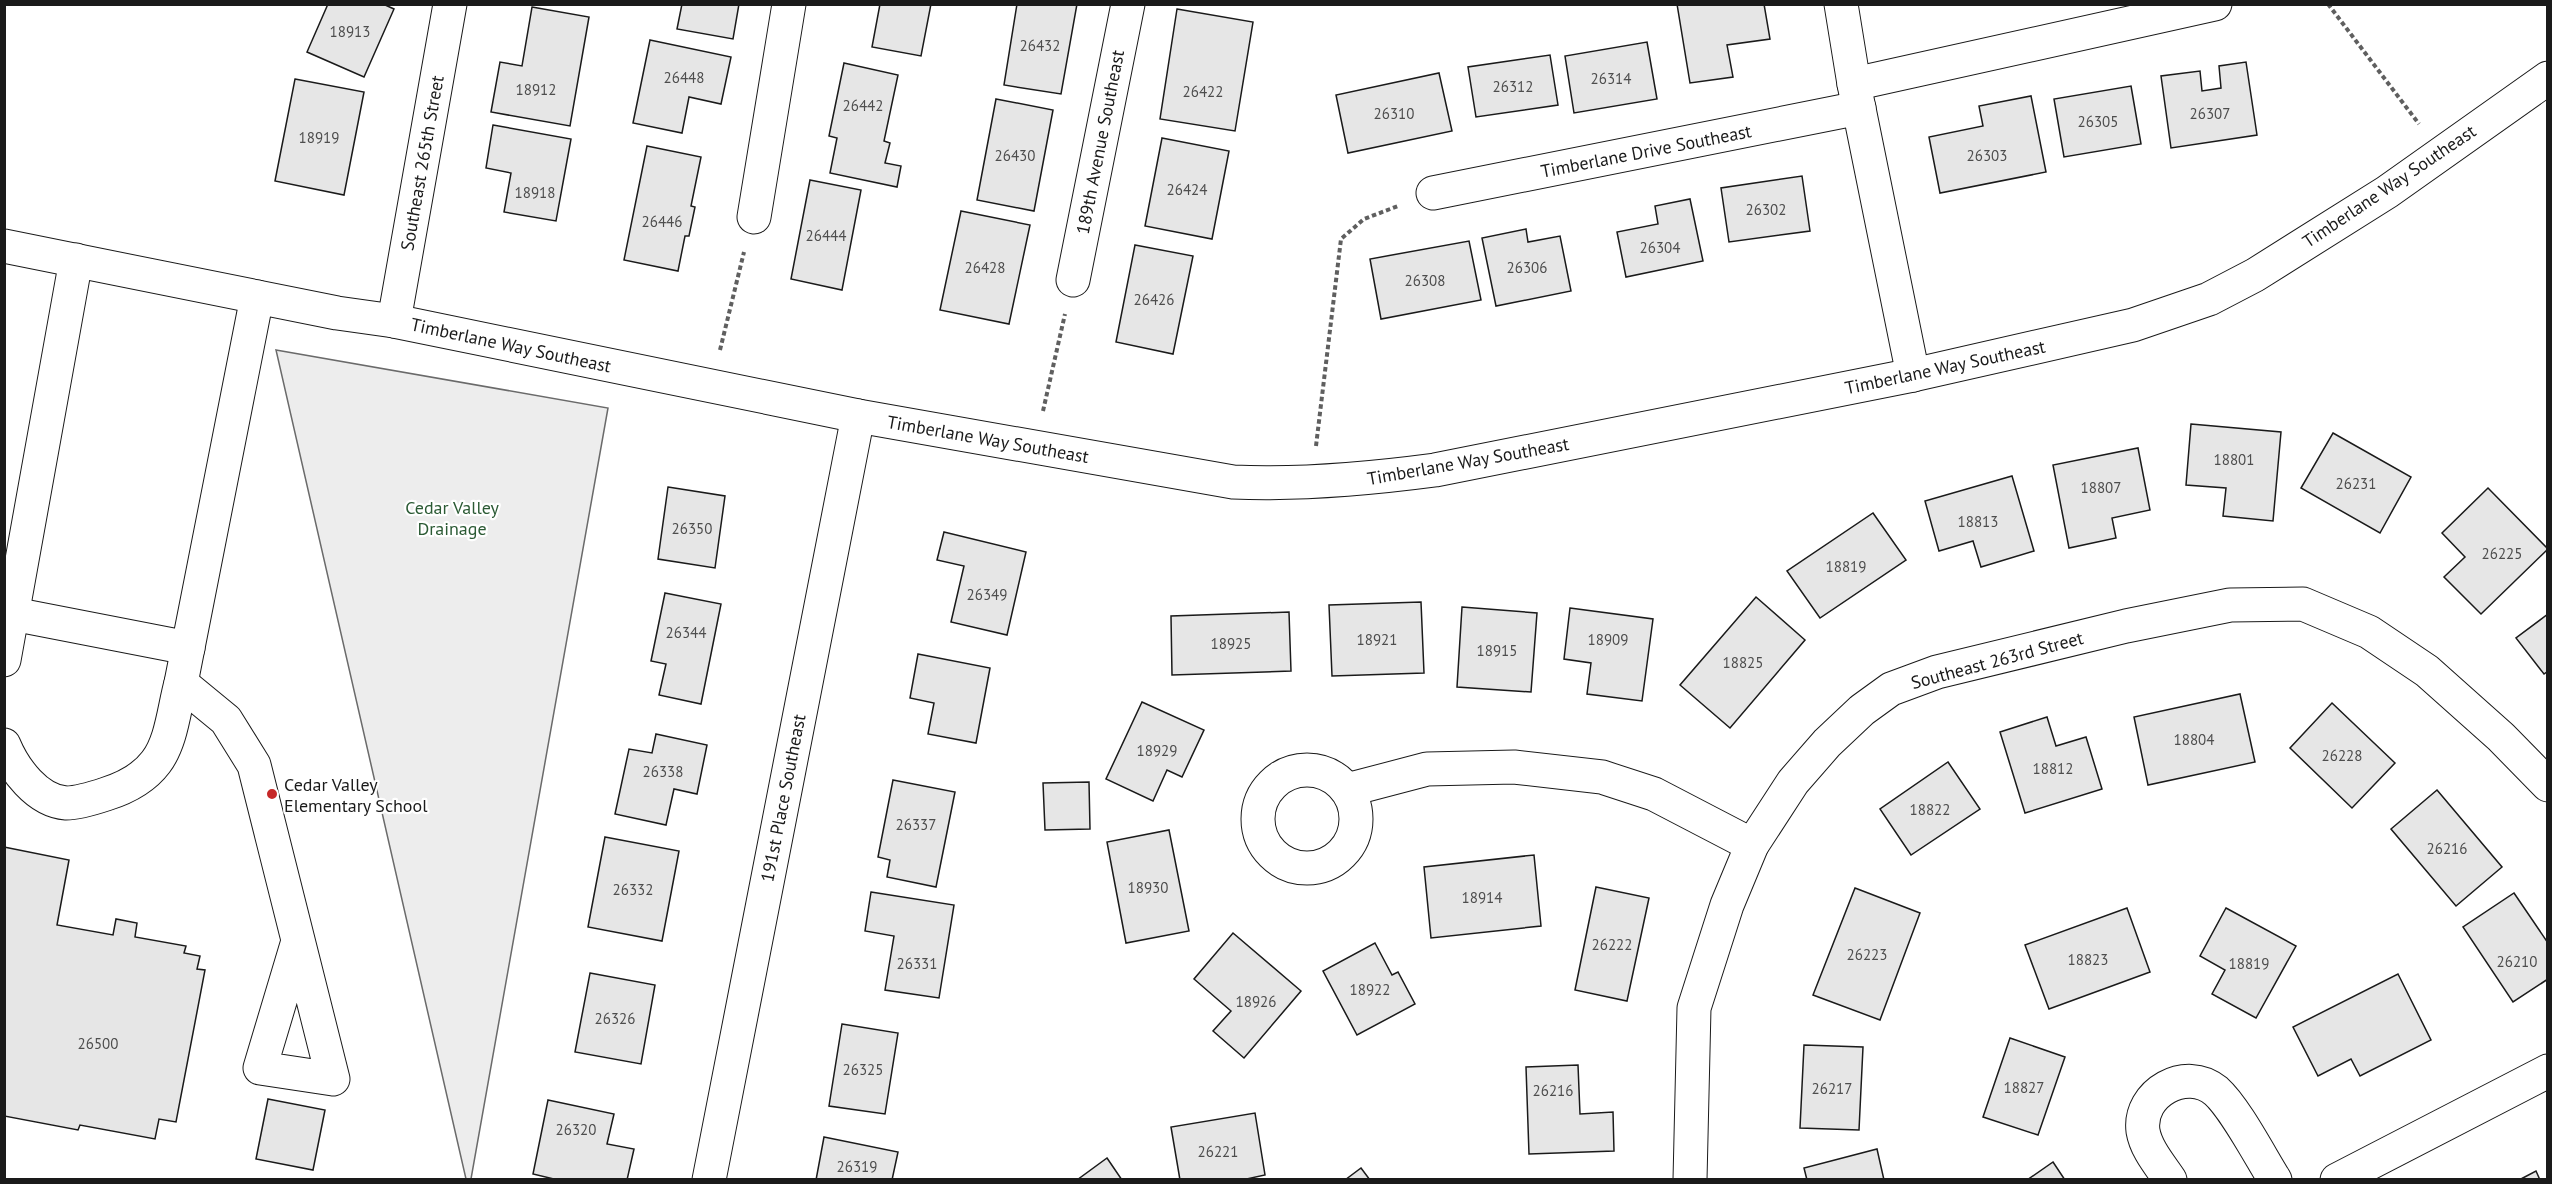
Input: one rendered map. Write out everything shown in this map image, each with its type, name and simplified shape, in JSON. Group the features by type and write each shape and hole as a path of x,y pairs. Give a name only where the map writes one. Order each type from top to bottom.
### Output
{"street":[{"name":"Southeast 265th Street","path":"394,321 450,4"},
{"path":"753,217 789,4"},
{"name":"189th Avenue Southeast","path":"1073,280 1128,4"},
{"path":"1841,4 1857,96 1913,375"},
{"name":"Timberlane Drive Southeast","path":"1433,193 1857,96 2216,4"},
{"name":"Timberlane Way Southeast","path":"4,246 337,313 394,321 858,416 1233,482 1363,480 1435,470 1913,375 2133,326 2209,299 2274,263 2387,192 2547,78"},
{"path":"4,660 76,260"},
{"path":"4,745 28,783 44,795 64,803 90,800 120,790 139,778 156,762 165,744 181,683 258,297"},
{"name":"191st Place Southeast","path":"709,1179 858,416"},
{"name":"Southeast 263rd Street","path":"1690,1179 1694,1008 1727,905 1752,845 1793,782 1827,743 1862,710 1891,689 1937,672 2126,626 2230,605 2303,604 2369,632 2427,671 2501,737 2547,784"},
{"path":"13,614 188,648"},
{"path":"181,683 226,720 254,765 298,941"},
{"path":"1347,790 1427,769 1514,766 1602,777 1654,794 1752,845"},
{"path":"2337,1179 2547,1071"},
{"path":"2170,1179 2148,1147 2143,1131 2144,1113 2153,1098 2165,1086 2182,1081 2199,1082 2215,1090 2226,1103 2275,1179"}],"path":[{"path":"2328,4 2441,153"},
{"path":"1312,482 1341,239 1364,219 1433,193"},
{"path":"711,386 753,217"},
{"path":"1034,447 1073,280"}],"green space":[{"name":"Cedar Valley Drainage","path":"276,350 608,408 471,1179 466,1179"}],"building":[{"path":"328,4 383,4 394,9 364,77 307,52"},
{"path":"682,4 739,4 733,39 677,29"},
{"path":"880,4 931,4 921,56 872,47"},
{"path":"1017,4 1077,4 1061,94 1004,85"},
{"path":"1677,4 1764,4 1770,39 1727,45 1733,77 1690,83"},
{"path":"532,7 589,17 570,126 491,112 500,62 522,66"},
{"path":"1177,9 1253,22 1235,131 1160,119"},
{"path":"650,40 731,57 721,104 689,97 682,133 633,123"},
{"path":"1647,42 1657,99 1574,113 1565,56"},
{"path":"1550,55 1558,105 1476,117 1468,67"},
{"path":"2246,62 2257,135 2171,148 2161,76 2200,71 2202,91 2221,88 2219,66"},
{"path":"844,63 898,75 884,141 890,143 885,163 901,166 897,187 830,173 837,138 829,136"},
{"path":"1439,73 1452,131 1348,153 1336,95"},
{"path":"295,79 364,92 344,195 275,181"},
{"path":"2131,86 2141,144 2064,157 2054,99"},
{"path":"2031,96 2046,172 1940,193 1929,137 1983,126 1979,106"},
{"path":"996,99 1053,110 1034,211 977,200"},
{"path":"493,125 571,139 556,221 504,212 511,173 486,168"},
{"path":"1162,138 1229,151 1212,239 1145,226"},
{"path":"647,146 701,157 691,206 695,207 689,236 685,236 678,271 624,260"},
{"path":"1802,176 1810,231 1729,242 1721,188"},
{"path":"810,180 861,190 842,290 791,279"},
{"path":"1690,199 1703,261 1626,277 1617,232 1658,224 1655,206"},
{"path":"961,211 1030,225 1009,324 940,310"},
{"path":"1526,229 1528,242 1560,236 1571,291 1496,306 1482,238"},
{"path":"1469,241 1481,300 1381,319 1370,259"},
{"path":"1135,245 1193,256 1173,354 1116,342"},
{"path":"2191,424 2281,432 2273,521 2223,516 2226,488 2186,485"},
{"path":"2333,433 2411,477 2380,533 2301,488"},
{"path":"2138,448 2150,510 2112,518 2116,538 2069,548 2053,465"},
{"path":"2012,476 2034,551 1981,567 1973,541 1939,551 1925,501"},
{"path":"668,487 725,496 715,568 658,559"},
{"path":"2488,488 2548,549 2481,614 2444,577 2465,557 2442,533"},
{"path":"1873,513 1906,560 1820,618 1787,571"},
{"path":"944,532 1026,552 1007,635 951,622 964,566 937,560"},
{"path":"665,593 721,604 701,704 659,695 666,664 651,661"},
{"path":"1756,597 1805,640 1730,728 1680,685"},
{"path":"1421,602 1424,673 1332,676 1329,605"},
{"path":"1462,607 1537,613 1531,692 1457,687"},
{"path":"1570,608 1653,619 1642,701 1587,694 1591,663 1564,659"},
{"path":"1289,612 1291,671 1172,675 1171,616"},
{"path":"2548,614 2548,671 2544,674 2516,638"},
{"path":"918,654 990,668 976,743 928,734 934,703 910,698"},
{"path":"2240,694 2255,762 2148,785 2134,717"},
{"path":"1142,702 1204,730 1182,777 1167,770 1153,801 1106,779"},
{"path":"2332,703 2395,763 2352,808 2290,748"},
{"path":"2047,717 2056,746 2086,737 2102,789 2025,813 2000,732"},
{"path":"656,734 707,745 697,794 674,789 666,825 615,814 629,749 652,753"},
{"path":"1948,762 1980,809 1911,855 1880,809"},
{"path":"893,780 955,792 936,887 887,877 890,860 878,857"},
{"path":"1089,782 1090,829 1045,830 1043,783"},
{"path":"2437,790 2502,867 2456,906 2391,829"},
{"path":"1169,830 1189,931 1126,943 1107,842"},
{"path":"605,837 679,851 662,941 588,927"},
{"path":"4,847 69,860 57,925 113,935 116,919 137,923 135,937 186,946 184,953 200,956 197,969 205,970 176,1122 159,1119 155,1139 80,1125 78,1130 4,1116"},
{"path":"1534,855 1541,926 1431,938 1424,867"},
{"path":"1596,887 1649,898 1627,1001 1575,990"},
{"path":"1855,888 1920,913 1880,1020 1813,995"},
{"path":"871,892 954,905 939,998 885,990 894,936 865,931"},
{"path":"2514,893 2548,943 2548,979 2513,1002 2463,927"},
{"path":"2127,908 2150,972 2049,1009 2025,945"},
{"path":"2226,908 2296,946 2256,1018 2212,994 2225,970 2200,956"},
{"path":"1233,933 1301,991 1244,1058 1213,1031 1231,1011 1194,979"},
{"path":"1375,943 1392,975 1398,972 1415,1004 1357,1035 1323,971"},
{"path":"590,973 655,985 641,1064 575,1052"},
{"path":"2398,974 2431,1040 2360,1076 2351,1059 2318,1076 2293,1027"},
{"path":"842,1024 898,1033 885,1114 829,1106"},
{"path":"2010,1038 2065,1057 2038,1135 1983,1117"},
{"path":"1804,1045 1863,1047 1859,1130 1800,1128"},
{"path":"1578,1065 1580,1114 1613,1112 1614,1151 1529,1154 1526,1067"},
{"path":"268,1099 325,1110 313,1170 256,1159"},
{"path":"548,1100 614,1114 607,1144 634,1149 627,1180 558,1180 533,1174"},
{"path":"1255,1113 1265,1175 1242,1180 1180,1180 1171,1127"},
{"path":"824,1137 898,1152 892,1180 816,1180"},
{"path":"1877,1149 1884,1180 1807,1180 1804,1168"},
{"path":"1107,1158 1122,1180 1077,1180"},
{"path":"2053,1162 2065,1180 2027,1180"},
{"path":"1361,1168 1370,1180 1345,1180"},
{"path":"2536,1171 2540,1180 2519,1180"}],"place":[{"name":"Cedar Valley Elementary School","path":"272,794"}]}
